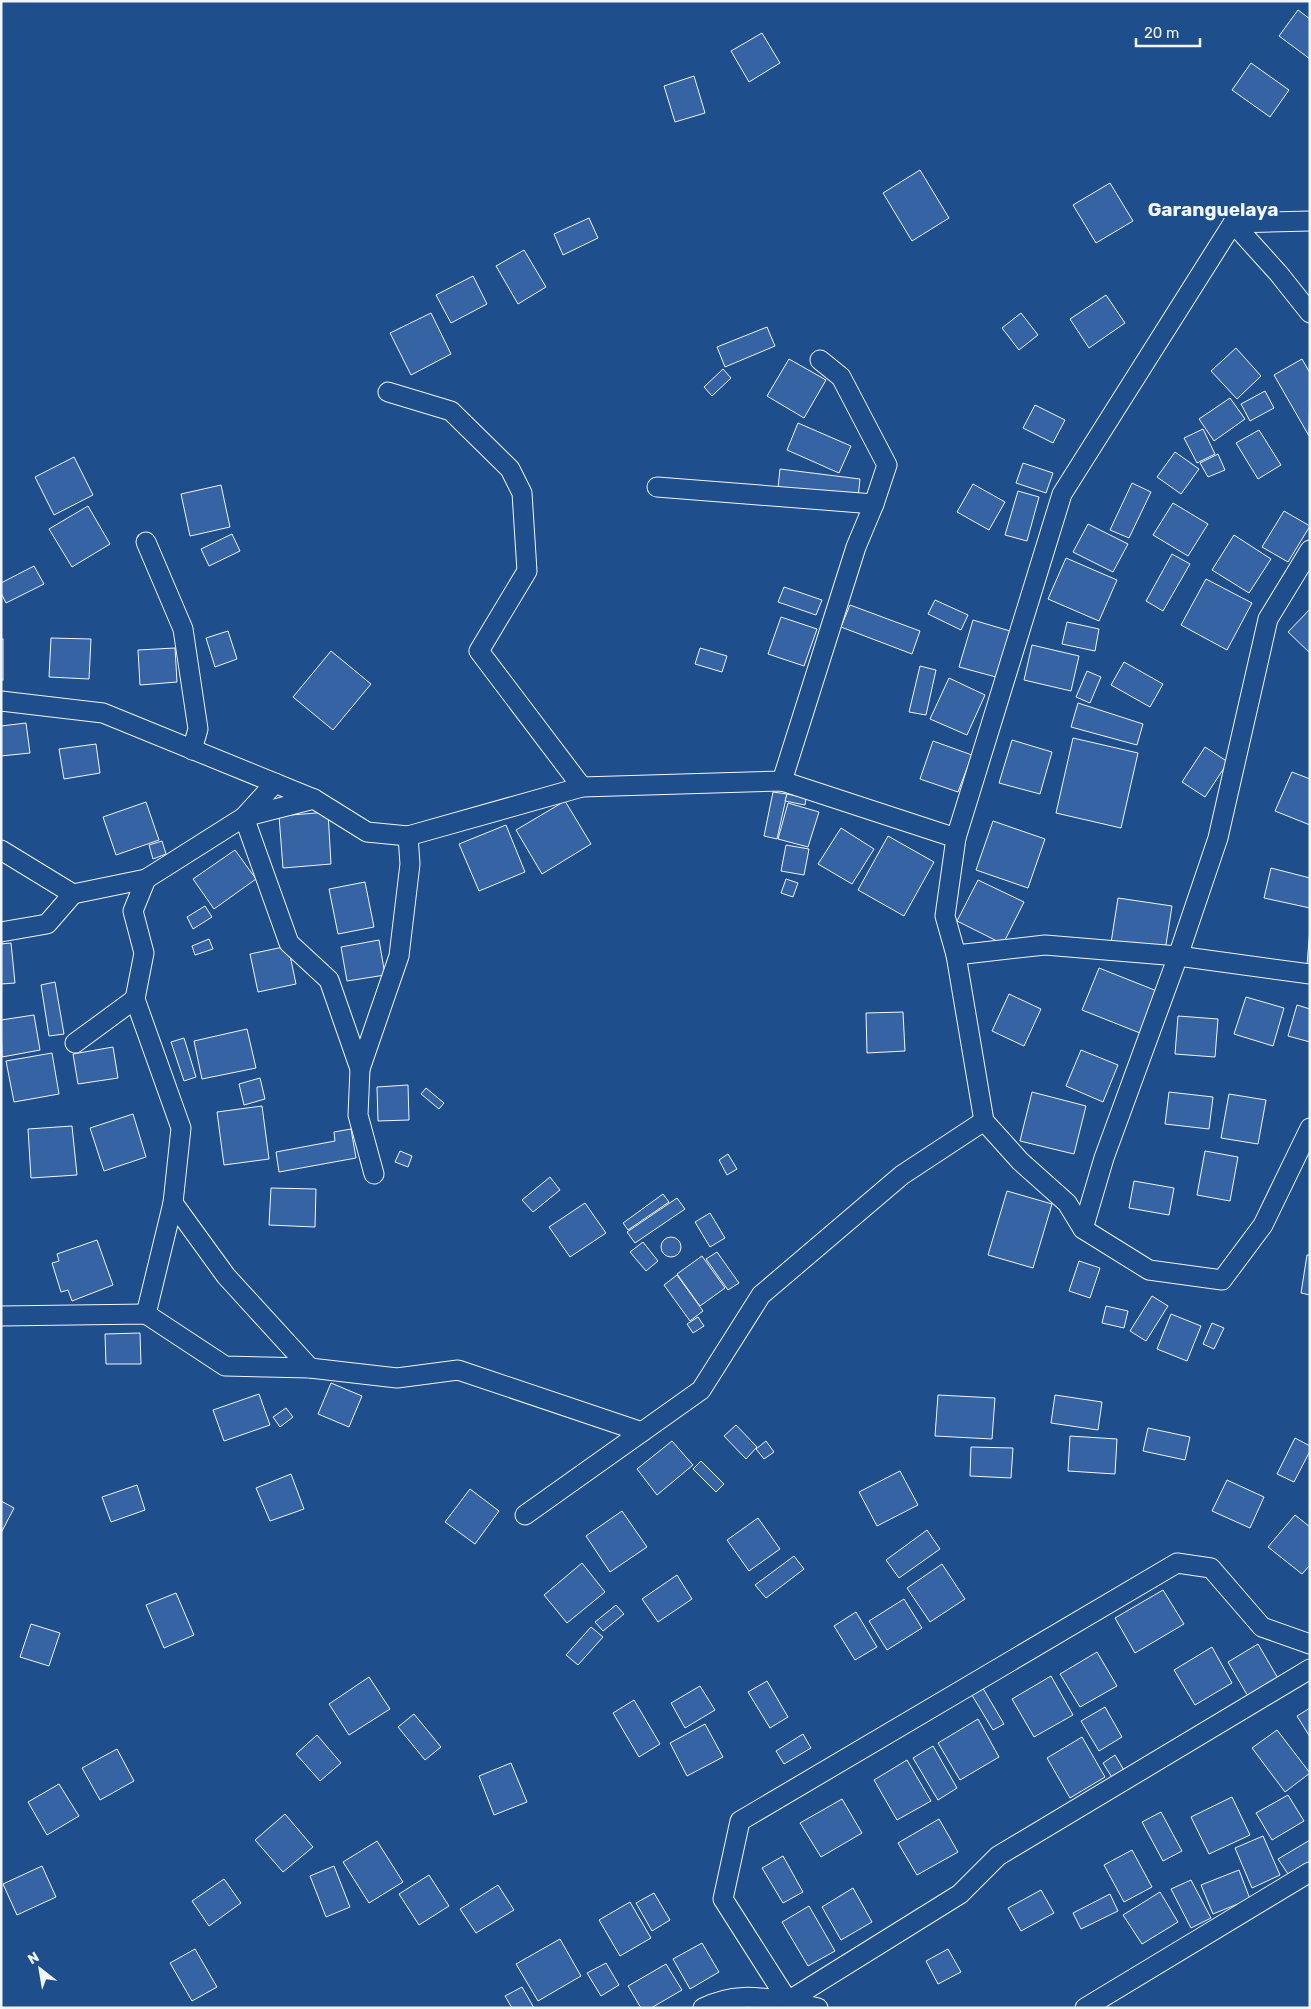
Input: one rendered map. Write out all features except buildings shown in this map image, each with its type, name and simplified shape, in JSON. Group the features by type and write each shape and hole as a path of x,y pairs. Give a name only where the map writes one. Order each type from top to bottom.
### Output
{"street":[{"path":"1233,223 1310,221"},
{"path":"1233,223 1279,274 1310,313"},
{"path":"1233,223 1062,494 956,838 945,916 956,955 984,1121 1020,1161 1066,1203 1083,1229 1149,1270 1222,1280 1263,1225 1310,1128"},
{"path":"782,781 856,547 874,504 887,465 841,377 820,360"},
{"path":"388,392 451,411 510,469 522,493 527,571 479,651 582,787"},
{"path":"657,487 874,504"},
{"path":"146,542 183,629 198,729 192,750"},
{"path":"1083,1229 1104,1158 1178,956 1218,838 1268,619 1310,550"},
{"path":"1,701 103,713 314,799 367,832 408,836 582,787 782,781 956,838"},
{"path":"1,932 47,924 73,894 146,879 244,817 275,783"},
{"path":"244,817 314,799"},
{"path":"244,817 288,943 329,980 360,1069"},
{"path":"374,1174 358,1115 360,1069 399,956 410,864 408,836"},
{"path":"1,850 73,894"},
{"path":"146,879 133,911 144,953 135,999 181,1128 173,1204 146,1314"},
{"path":"956,955 1045,945 1178,956 1310,974"},
{"path":"75,1043 135,999"},
{"path":"525,1515 701,1390 761,1296 902,1175 984,1121"},
{"path":"173,1204 226,1276 310,1368"},
{"path":"1,1316 146,1314 225,1366 310,1368 397,1378 458,1370 642,1432"},
{"path":"788,2002 723,1900 740,1821 1177,1563 1211,1568 1262,1628 1310,1644"},
{"path":"788,2002 960,1894 998,1856 1310,1669"},
{"path":"1085,2008 1310,1872"},
{"path":"703,2008 716,2002 752,1996 818,2008"}],"district":[{"name":"Garanguelaya","path":"1213,209"}]}
